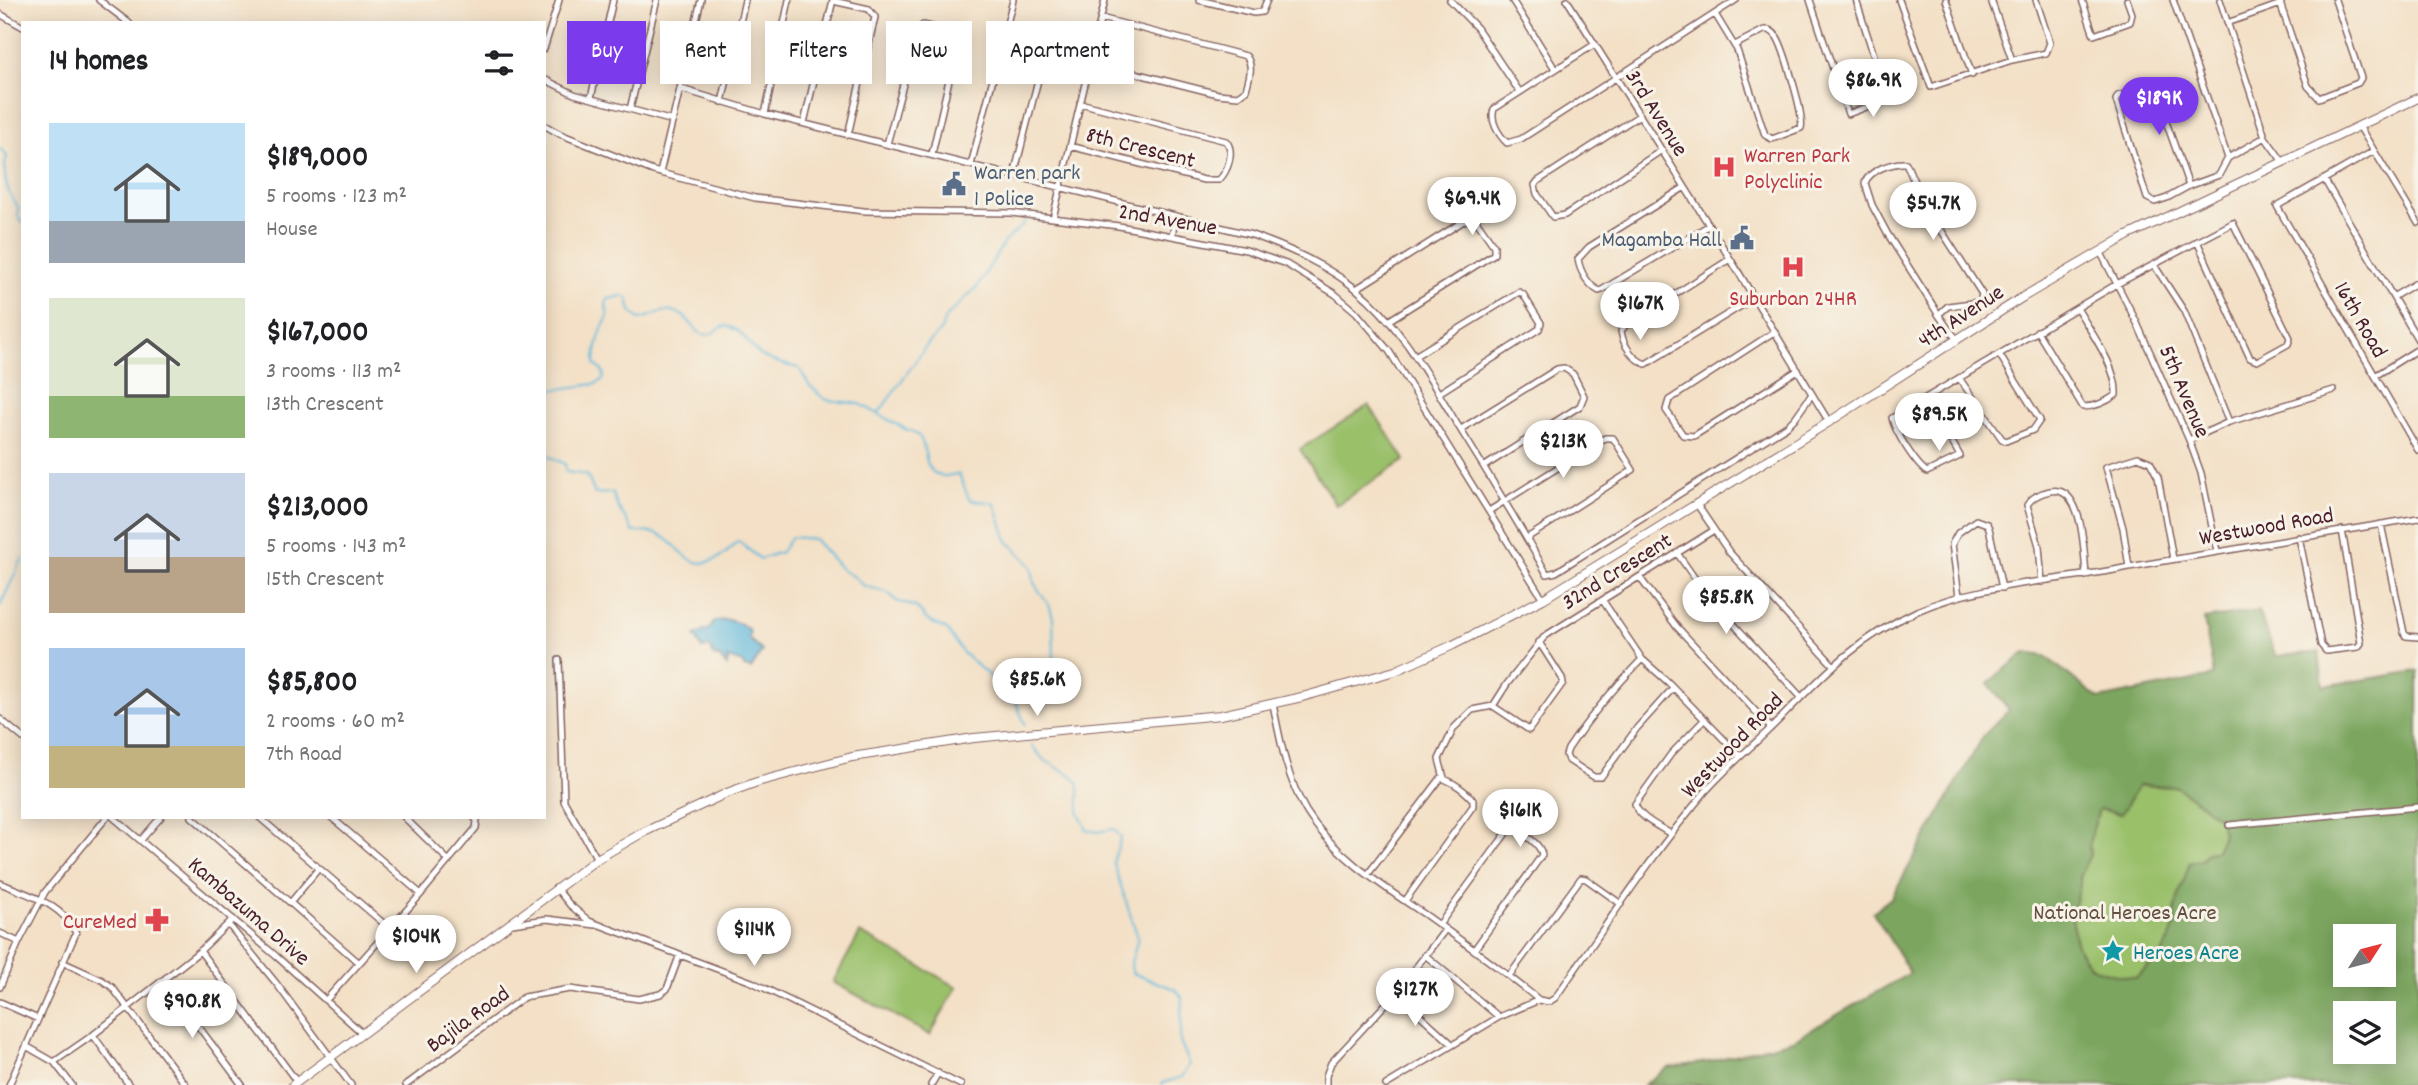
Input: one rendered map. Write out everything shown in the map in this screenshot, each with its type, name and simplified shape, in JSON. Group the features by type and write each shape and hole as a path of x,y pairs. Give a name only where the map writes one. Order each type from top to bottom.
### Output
{"street":[{"path":"99,0 126,21"},
{"path":"546,43 559,0"},
{"path":"591,98 613,0"},
{"path":"630,109 657,0"},
{"path":"660,173 701,0"},
{"path":"722,102 745,0"},
{"path":"765,114 789,0"},
{"path":"804,123 833,0 869,9 875,18 848,135"},
{"path":"1007,21 1013,0"},
{"path":"1100,21 1105,0"},
{"path":"1199,0 1254,13 1262,12 1266,0"},
{"path":"1450,0 1477,28 1519,91"},
{"path":"1512,0 1555,69"},
{"name":"3rd Avenue","path":"1567,0 1829,422"},
{"path":"1595,44 1499,104 1492,115 1493,122 1507,143 1521,139 1736,0"},
{"path":"1810,0 1848,114 1888,99 1856,0"},
{"path":"1899,0 1931,88 2012,60 2039,55 2049,49 2050,43 2036,0"},
{"path":"1946,0 1972,75"},
{"path":"1991,0 2012,60"},
{"path":"2082,0 2094,35 2130,22 2132,14 2127,0"},
{"path":"2173,0 2228,158"},
{"path":"2220,0 2266,137 2283,162"},
{"path":"2227,23 2280,2 2308,86 2319,98 2358,83 2361,78 2335,0"},
{"path":"0,14 21,26"},
{"path":"1715,14 1735,45 1765,135 1772,139 1801,128 1801,112 1779,39 1773,32 1764,30 1735,45"},
{"path":"1101,18 1112,21"},
{"path":"887,144 918,29 923,24 930,25 953,32 958,41 932,154"},
{"path":"1134,27 1246,56 1251,63 1247,90 1238,96 1218,94 1134,73"},
{"path":"546,80 561,89 673,121"},
{"path":"971,164 991,84"},
{"path":"1014,175 1037,84"},
{"path":"1054,218 1059,187 1085,84"},
{"path":"2189,186 2154,88 2149,86 2118,96 2116,100 2147,198 2155,202 2218,175 2228,158 2266,137"},
{"path":"681,89 765,114 1276,243 1320,264 1356,289 1388,321 1415,356 1485,466 1547,574"},
{"name":"4th Avenue","path":"295,1084 361,1032 597,859 653,828 727,793 757,782 852,757 974,738 1191,719 1273,704 1395,671 1453,645 1543,599 1829,422 2024,297 2101,253 2163,218 2418,97"},
{"name":"8th Crescent","path":"1070,146 1204,180 1219,180 1226,173 1230,145 1226,141 1080,103"},
{"path":"1640,115 1538,181 1535,185 1537,194 1553,216 1565,215 1662,150"},
{"name":"2nd Avenue","path":"546,126 660,173 742,195 863,211 1011,213 1054,218 1172,235 1246,250 1286,264 1335,294 1373,330 1389,351 1543,599"},
{"path":"2359,126 2418,223"},
{"path":"2374,151 2324,179 2418,340"},
{"path":"1939,314 1948,306 1980,302 1982,295 1922,200 1906,163 1870,173 1865,183 1872,205 1939,314 1957,339"},
{"name":"16th Road","path":"2324,179 2277,206 2418,450"},
{"path":"1685,187 1583,252 1578,264 1587,279 1599,291 1606,289 1708,226"},
{"path":"1172,235 1176,217"},
{"path":"1356,289 1462,222 1471,217 1475,219 1493,246 1494,254 1388,321"},
{"path":"1927,398 1961,456 1925,472 1895,428 1892,418 2117,284 2197,240 2232,223 2290,338 2290,343 2257,361 2249,356 2197,240"},
{"name":"5th Avenue","path":"2101,253 2137,323 2189,440 2201,473 2217,551"},
{"path":"1730,259 1625,326 1621,331 1627,347 1636,359 1646,363 1754,298"},
{"path":"2154,265 2184,311 2230,422"},
{"path":"2393,297 2418,282"},
{"path":"1415,356 1519,292 1523,294 1541,323 1540,328 1439,393"},
{"path":"2037,331 2083,407 2096,406 2110,399 2116,395 2116,384 2109,365 2077,308"},
{"path":"1774,332 1669,400 1666,410 1676,428 1684,435 1694,436 1798,370"},
{"path":"1389,351 1403,341"},
{"path":"2375,376 2418,349"},
{"path":"1959,378 2002,439 2006,441 2033,430 2040,420 1999,354"},
{"path":"1461,429 1557,369 1569,370 1573,374 1584,396 1580,406 1485,466"},
{"path":"2189,440 2230,422 2334,390"},
{"path":"1533,584 1787,425 1811,394"},
{"path":"1489,511 1609,437 1613,438 1633,470 1527,538"},
{"path":"2129,567 2123,528 2106,467 2138,457 2150,462 2158,477 2173,559"},
{"path":"2042,582 2039,546 2027,505 2036,496 2058,490 2066,493 2072,500 2078,515 2086,576"},
{"path":"1696,503 1729,552 1833,665"},
{"name":"Westwood Road","path":"1386,1085 1499,1017 1539,1000 1544,1002 1555,998 1671,834 1714,783 1833,665 1858,644 1889,625 1917,611 1959,596 2418,518"},
{"path":"1959,596 1952,544 1958,533 1976,520 1987,524 1989,528 2002,588"},
{"path":"2381,524 2403,633 2406,636 2418,637"},
{"name":"32nd Crescent","path":"1493,706 1539,642 1555,628 1603,601 1714,530"},
{"path":"2299,537 2321,645 2326,650 2358,647 2361,643 2342,530"},
{"path":"1677,553 1705,593 1801,697"},
{"path":"1640,578 1677,627 1771,728"},
{"path":"1603,601 1642,659 1740,756"},
{"path":"1405,901 1474,804 1469,795 1444,778 1439,758 1454,728 1472,710 1493,706 1529,730 1563,683 1539,642"},
{"path":"1642,659 1587,722 1568,749 1568,760 1594,777 1601,777 1637,728 1673,688"},
{"path":"559,660 564,801 597,859"},
{"path":"1273,704 1293,782 1305,809 1329,839 1368,874 1539,1000"},
{"path":"0,719 21,736"},
{"path":"1671,834 1642,815 1635,808 1635,804 1671,754 1704,719"},
{"path":"1368,874 1444,778"},
{"path":"2230,825 2418,807"},
{"path":"1,984 19,942 50,884 105,819"},
{"name":"Kambazuma Drive","path":"115,819 361,1032"},
{"path":"141,840 158,819"},
{"path":"194,819 358,961"},
{"path":"262,819 389,929"},
{"path":"333,819 421,894"},
{"path":"406,819 449,861"},
{"path":"326,1000 449,861 475,828 476,819"},
{"path":"1326,1085 1331,1063 1396,993 1425,955 1507,832 1512,828 1518,830 1539,847 1542,855 1474,950"},
{"path":"291,902 319,868"},
{"path":"1509,976 1581,878 1621,904"},
{"path":"0,883 58,909 76,933 9,1085"},
{"path":"556,888 582,916 599,925 752,982 961,1085"},
{"path":"509,925 533,919 547,919 589,926 599,925"},
{"path":"54,1062 93,1035 200,951 231,921 351,1085"},
{"path":"0,933 19,942"},
{"path":"200,951 295,1084"},
{"name":"Bajila Road","path":"406,1085 524,997 570,989 639,999 660,994 672,982 680,954"},
{"path":"1425,955 1499,1017"},
{"path":"62,962 107,983 186,1085"},
{"path":"163,980 242,1085"},
{"path":"1396,993 1452,1044"},
{"path":"0,1002 38,1018"},
{"path":"93,1035 129,1085"},
{"path":"26,1046 54,1062 72,1085"},
{"path":"931,1085 938,1073"}],"green space":[{"path":"1369,405 1405,460 1336,505 1300,449"},
{"path":"2258,611 2276,656 2319,652 2323,686 2418,671 2418,1085 1644,1085 1667,1068 1708,1062 1793,1040 1910,973 1873,912 1891,898 1984,735 2009,710 1988,683 2025,653 2045,656 2099,699 2213,676 2204,619","holes":["2139,785 2177,787 2220,818 2223,835 2216,851 2207,852 2202,860 2190,862 2176,905 2174,926 2161,955 2136,978 2093,967 2084,959 2077,946 2073,931 2073,908 2080,884 2079,877 2090,855 2089,843 2099,809 2121,814"]},
{"name":"National Heroes Acre","path":"2138,785 2177,787 2220,818 2223,835 2216,851 2207,852 2202,860 2190,862 2176,905 2169,942 2161,955 2135,978 2105,972 2084,959 2073,931 2073,908 2080,885 2079,877 2090,855 2089,843 2099,809 2121,814"},
{"path":"860,933 957,987 930,1035 833,982"}],"water":[{"path":"728,620 741,624 750,631 749,639 762,651 751,669 728,658 727,666 719,657 713,656 711,647 702,649 695,636 709,629 715,621"}],"waterway":[{"path":"0,149 7,156 6,183 18,207 21,220"},
{"path":"878,414 927,345 941,330 945,318 978,286 1004,242 1026,220"},
{"path":"546,391 595,384 603,380 604,373 595,364 595,358 600,334 608,317 608,299 623,296 628,298 631,311 639,319 662,312 677,313 706,335 726,326 735,329 761,356 799,368 809,385 827,400 860,404 915,433 920,438 929,467 934,473 944,476 959,474 969,499 995,504 1007,540 1032,568 1034,583 1050,607 1053,618 1054,662 1059,674"},
{"path":"546,455 565,464 566,472 587,475 595,494 613,493 633,532 660,535 696,562 710,562 738,541 760,559 781,552 791,537 814,539 842,570 862,585 889,593 896,601 916,607 927,620 947,630 963,653 1014,698 1025,724"},
{"path":"0,606 21,561"},
{"path":"1031,745 1044,760 1071,775 1079,784 1079,813 1087,830 1098,832 1114,829 1121,837 1113,862 1138,938 1131,963 1132,973 1175,989 1182,997 1180,1041 1190,1065 1182,1077 1162,1085"}],"place":[{"name":"Warren Park Polyclinic","path":"1724,167"},
{"name":"Warren park 1 Police","path":"954,184"},
{"name":"Magamba Hall","path":"1742,238"},
{"name":"Suburban 24HR","path":"1793,267"},
{"name":"CureMed","path":"157,920"},
{"name":"Heroes Acre","path":"2113,951"}]}
